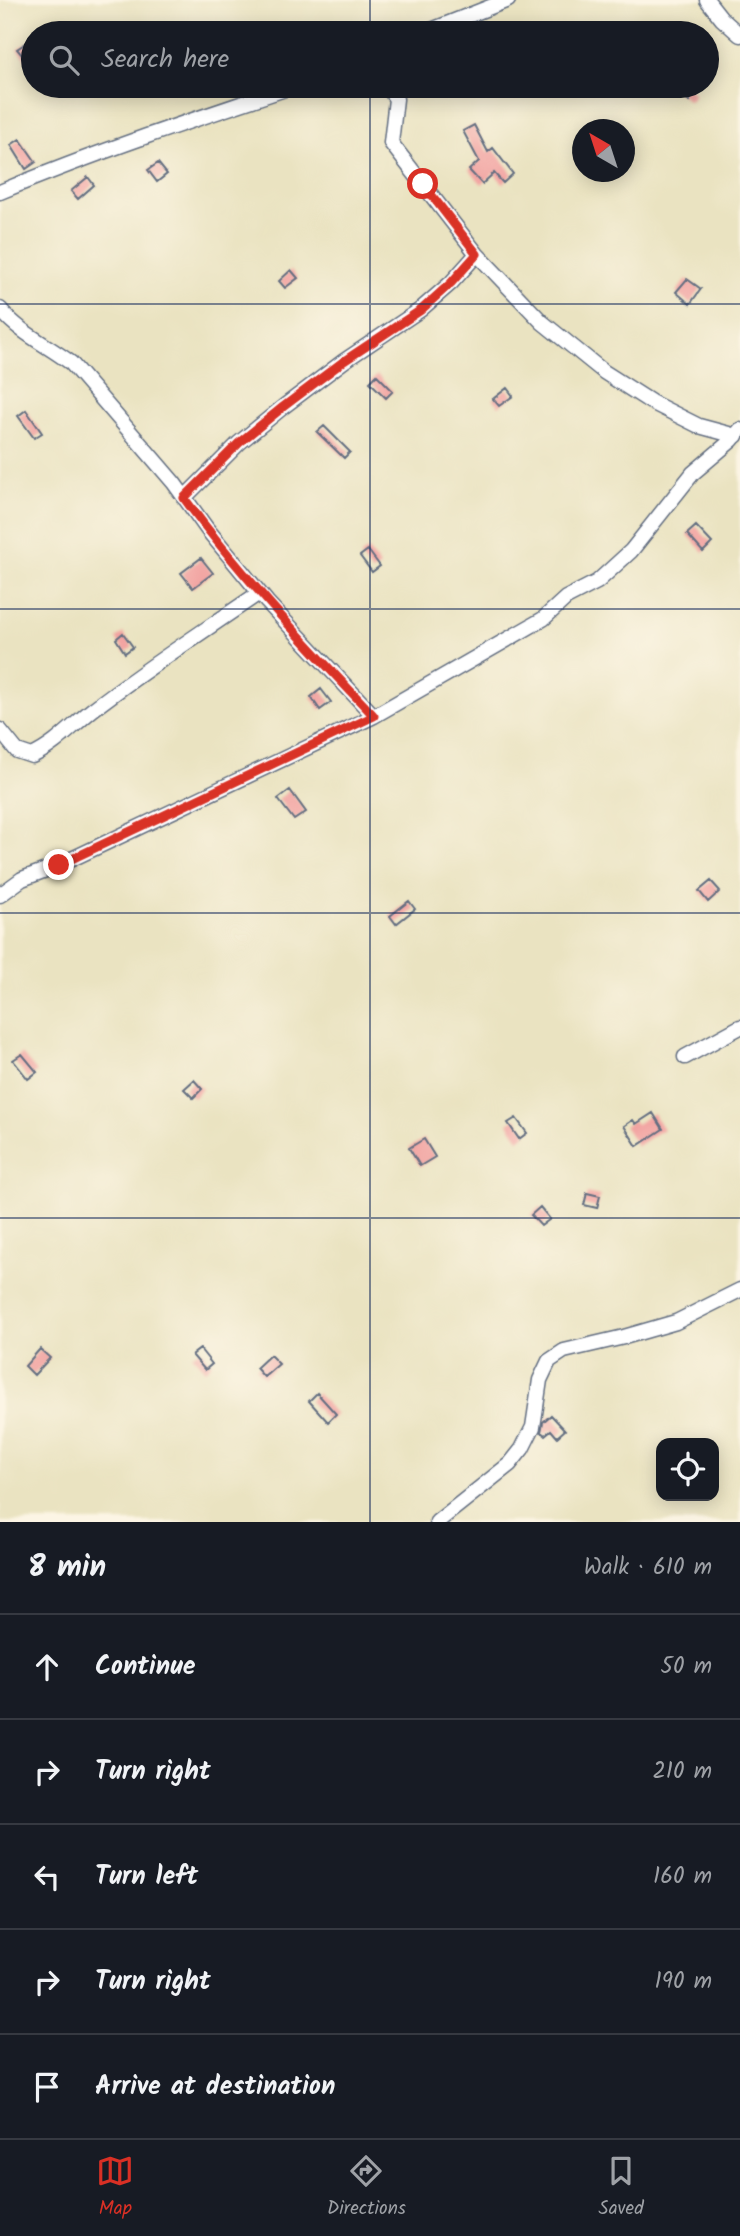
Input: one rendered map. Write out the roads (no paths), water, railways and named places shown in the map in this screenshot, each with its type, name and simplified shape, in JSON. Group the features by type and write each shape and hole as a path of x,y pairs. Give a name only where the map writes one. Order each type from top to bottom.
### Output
{"street":[{"path":"455,21 508,0"},
{"path":"707,0 722,19 740,34"},
{"path":"0,192 170,127 258,98"},
{"path":"395,98 391,143 477,254 542,322 604,372 651,402 699,426 738,433"},
{"path":"184,498 239,443 283,407 344,361 421,310 451,283 477,254"},
{"path":"0,309 29,337 53,349 71,363 260,593 374,716"},
{"path":"0,895 22,879 59,865 374,716 543,619 566,598 597,582 631,551 693,473 738,433"},
{"path":"0,730 18,751 32,756 42,751 91,711 260,593"},
{"path":"685,1057 740,1027"},
{"path":"437,1522 510,1464 522,1449 533,1427 540,1381 549,1362 564,1350 676,1322 740,1290"}]}
